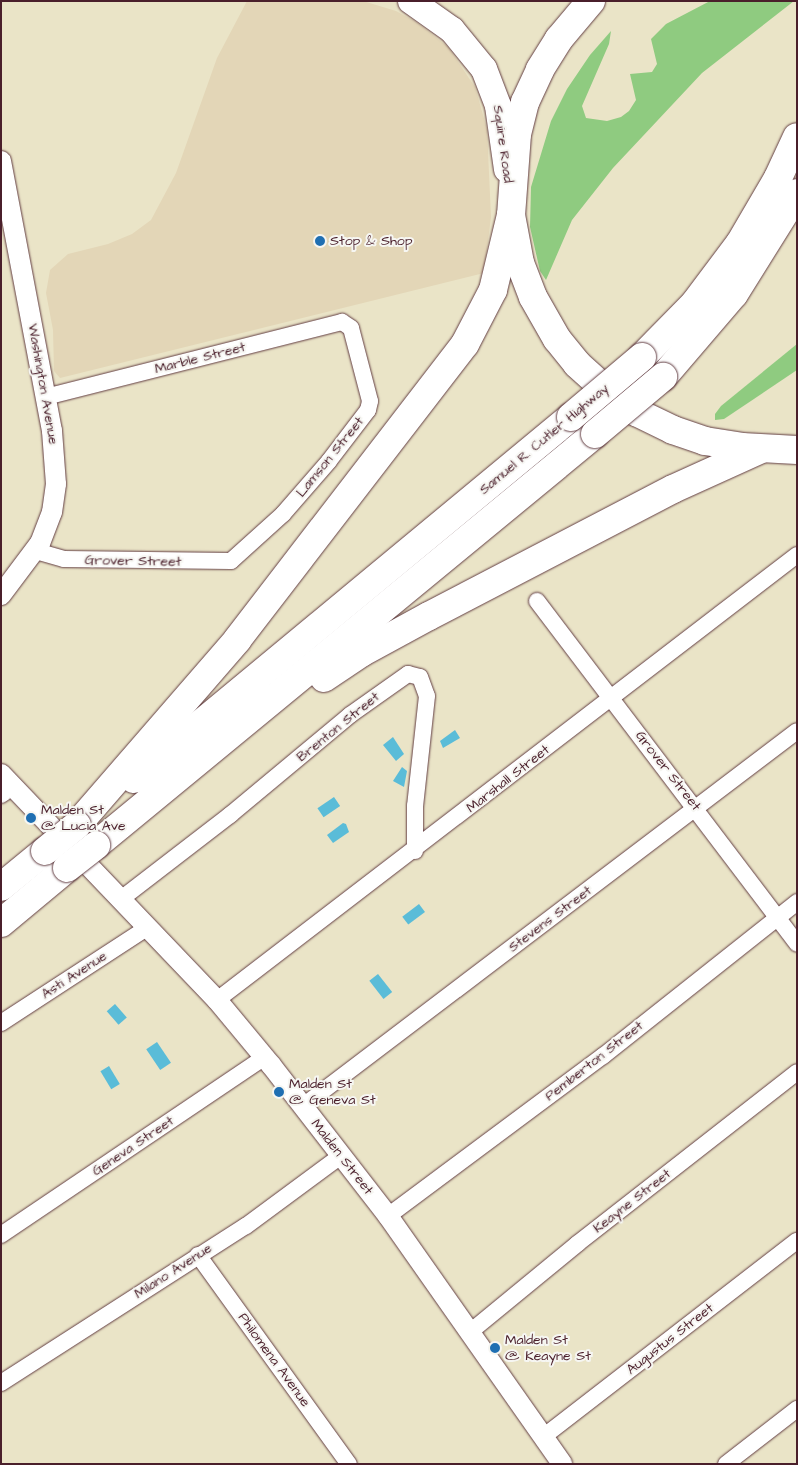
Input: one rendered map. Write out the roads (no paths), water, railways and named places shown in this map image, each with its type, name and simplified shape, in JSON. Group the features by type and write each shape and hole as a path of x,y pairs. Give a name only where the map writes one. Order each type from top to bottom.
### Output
{"highway":[{"path":"1,887 77,825 237,640 465,344 493,290 511,209 514,148 529,93 559,39 591,1"},
{"name":"Samuel R. Cutler Highway","path":"77,825 642,358 694,303 740,243 774,185 797,136"},
{"name":"Samuel R. Cutler Highway","path":"250,718 663,377 734,294 797,193"},
{"path":"511,209 520,263 538,308 557,339 592,379 628,407 673,430 720,444 761,449 797,450"},
{"path":"1,923 250,718 306,692 349,660 429,616 672,489 761,449"}],"main road":[{"name":"Squire Road","path":"411,1 452,30 484,69 501,116 511,209"}],"street":[{"name":"Washington Avenue","path":"1,595 36,552 50,520 56,484 46,397 2,172"},
{"name":"Marble Street","path":"46,397 340,323 348,324 352,328"},
{"name":"Lamson Street","path":"231,561 283,514 368,410 370,396 352,328"},
{"name":"Grover Street","path":"36,552 58,559 231,561"},
{"name":"Marshall Street","path":"217,1000 415,851 797,555"},
{"name":"Grover Street","path":"537,601 610,699 696,807 797,943"},
{"name":"Brenton Street","path":"121,899 230,815 350,716 408,674 420,677 427,696 414,806 415,851"},
{"name":"Stevens Street","path":"303,1106 797,731"},
{"name":"Malden Street","path":"5,787 121,899 217,1000 264,1057 388,1216 562,1464"},
{"name":"Pemberton Street","path":"388,1216 603,1056 797,902"},
{"name":"Asti Avenue","path":"1,1023 148,928"},
{"name":"Geneva Street","path":"1,1234 264,1057"},
{"name":"Keayne Street","path":"470,1332 577,1244 797,1072"},
{"name":"Milano Avenue","path":"1,1383 246,1226 342,1155"},
{"name":"Augustus Street","path":"543,1437 797,1241"},
{"name":"Philomena Avenue","path":"198,1255 349,1464"},
{"path":"726,1464 797,1409"}],"water":[{"path":"455,730 460,738 443,748 440,741"},
{"path":"393,737 404,754 396,761 383,745"},
{"path":"402,767 407,771 404,787 393,781"},
{"path":"334,797 340,806 324,817 317,808"},
{"path":"343,823 346,824 349,832 333,843 327,835"},
{"path":"419,904 425,912 408,925 402,917"},
{"path":"378,974 392,992 383,999 369,981"},
{"path":"115,1004 127,1018 119,1025 107,1011"},
{"path":"157,1042 171,1063 160,1070 146,1049"},
{"path":"109,1066 120,1084 111,1089 100,1071"}],"place":[{"name":"Stop & Shop","path":"320,241"},
{"name":"Malden St @ Lucia Ave","path":"31,818"},
{"name":"Malden St @ Geneva St","path":"279,1092"},
{"name":"Malden St @ Keayne St","path":"495,1348"}]}
